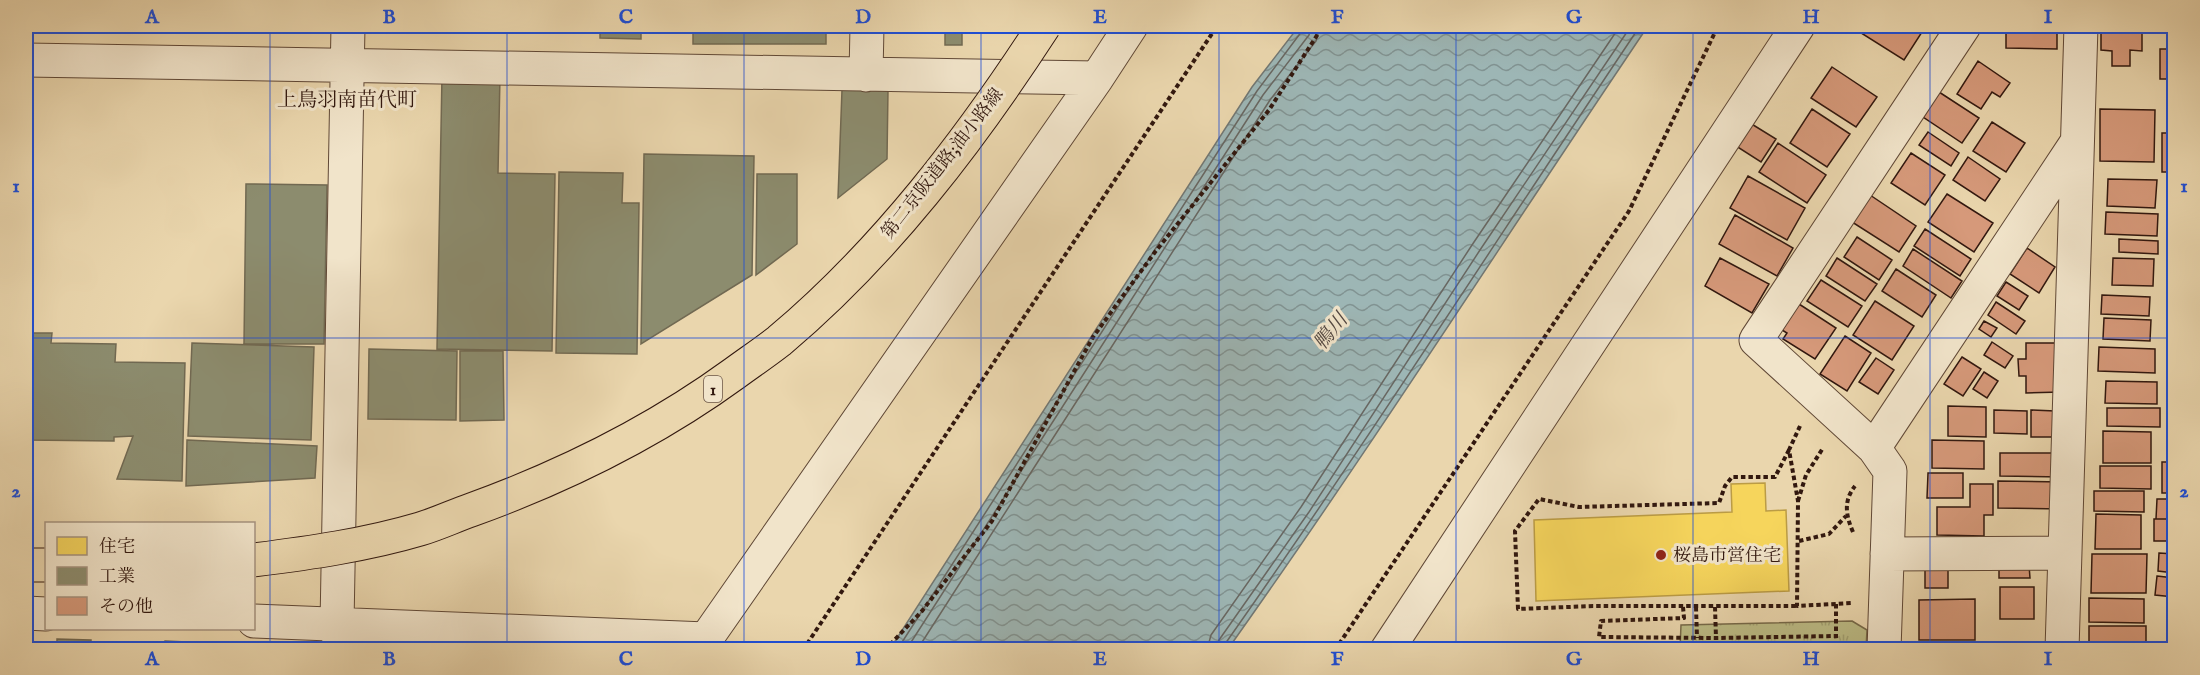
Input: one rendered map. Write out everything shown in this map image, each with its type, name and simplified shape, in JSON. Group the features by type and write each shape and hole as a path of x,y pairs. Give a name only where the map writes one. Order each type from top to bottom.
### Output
{"highway":[{"name":"第二京阪道路;油小路線","path":"255,560 319,552 420,529 496,501 608,452 699,399 778,342 842,284 908,212 1022,61 1044,26"},
{"path":"26,565 45,565"}],"street":[{"path":"338,637 348,26"},
{"path":"866,75 867,26"},
{"path":"255,621 338,637 706,639 1131,26"},
{"path":"1389,648 1798,26"},
{"path":"1884,650 1890,471 1874,448 1756,340 1964,26"},
{"path":"2062,650 2081,26"},
{"path":"26,60 1097,78"},
{"path":"1874,448 2078,142"},
{"path":"1887,554 2065,553"},
{"path":"26,613 45,614"}],"path":[{"path":"803,650 1217,26"},
{"path":"885,650 922,611 992,521 1093,337 1155,252 1269,110 1323,26"},
{"path":"1335,650 1629,211 1718,26"},
{"path":"1798,501 1806,475 1830,439 1829,407 1803,420 1775,477 1732,477 1725,486 1719,503 1579,507 1539,499 1515,531 1518,609 1602,606 1797,606 1885,602"},
{"path":"1789,450 1798,501 1797,606"},
{"path":"1798,541 1829,534 1846,516"},
{"path":"1836,604 1837,650"},
{"path":"1683,607 1684,618 1601,621 1599,637 1836,636"},
{"path":"1696,607 1697,638"},
{"path":"1715,607 1716,638"}],"green space":[{"path":"1852,621 1867,630 1866,649 1680,649 1681,625"}],"water":[{"name":"鴨川","path":"1299,26 1648,26 1388,417 1228,649 890,649 1252,87"}],"building: 住宅":[{"name":"桜島市営住宅","path":"1765,483 1766,511 1786,510 1789,591 1536,601 1534,520 1732,512 1731,484"}],"building: 工業":[{"path":"600,26 641,26 641,39 600,38"},
{"path":"693,26 826,26 826,44 693,44"},
{"path":"945,26 962,26 962,45 945,45"},
{"path":"442,75 500,76 498,173 555,174 552,351 437,349"},
{"path":"842,90 888,90 887,159 838,198"},
{"path":"644,154 754,156 752,275 641,344"},
{"path":"559,172 623,173 622,203 639,203 637,354 556,353"},
{"path":"757,174 797,174 797,244 756,275"},
{"path":"246,184 327,185 324,344 244,344"},
{"path":"26,333 52,333 51,343 116,344 115,362 185,363 182,481 117,479 133,436 114,437 114,441 26,440"},
{"path":"192,343 314,347 311,440 188,436"},
{"path":"369,349 457,351 456,420 368,419"},
{"path":"460,351 503,351 504,420 460,421"},
{"path":"187,440 317,446 315,478 186,486"},
{"path":"57,639 91,640 91,650 57,650"},
{"path":"165,641 186,642 186,650 164,650"},
{"path":"459,641 517,641 517,650 460,650"}],"building: その他":[{"path":"1850,26 1912,26 1922,32 1904,60"},
{"path":"2006,26 2057,26 2057,49 2006,48"},
{"path":"2101,26 2142,26 2142,51 2130,50 2130,66 2112,66 2112,51 2101,50"},
{"path":"2160,49 2174,49 2174,79 2160,79"},
{"path":"1978,61 2010,83 2000,97 1992,92 1981,109 1957,94"},
{"path":"1832,67 1877,97 1856,127 1811,98"},
{"path":"1939,92 1979,118 1962,143 1923,117"},
{"path":"1812,109 1850,134 1827,167 1790,143"},
{"path":"2100,109 2155,110 2154,162 2100,161"},
{"path":"1992,122 2025,143 2006,172 1973,151"},
{"path":"1750,123 1776,139 1761,162 1736,146"},
{"path":"1928,132 1959,153 1951,166 1919,145"},
{"path":"2162,133 2174,133 2174,172 2162,172"},
{"path":"1778,143 1826,175 1807,203 1759,172"},
{"path":"1911,153 1945,175 1925,205 1891,183"},
{"path":"1968,157 2000,179 1985,201 1953,180"},
{"path":"1748,176 1805,208 1787,240 1730,208"},
{"path":"2108,179 2157,180 2155,208 2107,206"},
{"path":"1947,194 1993,223 1974,252 1928,222"},
{"path":"1870,195 1916,226 1899,252 1852,222"},
{"path":"2106,212 2158,214 2157,236 2105,234"},
{"path":"1735,215 1793,248 1777,276 1719,244"},
{"path":"1925,229 1971,259 1960,276 1914,246"},
{"path":"1857,237 1892,260 1879,280 1844,257"},
{"path":"2119,239 2158,241 2158,254 2119,252"},
{"path":"2027,248 2055,267 2039,293 2010,274"},
{"path":"1913,249 1962,281 1951,298 1903,266"},
{"path":"1720,258 1769,284 1752,313 1705,286"},
{"path":"1837,258 1877,284 1865,301 1826,276"},
{"path":"2113,258 2154,259 2153,286 2112,285"},
{"path":"1896,269 1936,295 1922,317 1882,291"},
{"path":"1821,280 1862,306 1848,327 1807,301"},
{"path":"2006,282 2028,296 2019,310 1997,296"},
{"path":"2102,295 2150,297 2149,316 2101,314"},
{"path":"1875,301 1914,326 1892,360 1853,335"},
{"path":"1996,302 2025,321 2016,334 1988,315"},
{"path":"1799,304 1836,328 1815,359 1783,339 1787,333 1782,330"},
{"path":"2104,318 2151,320 2150,341 2103,339"},
{"path":"1984,321 1997,328 1991,337 1979,329"},
{"path":"1845,336 1871,353 1847,391 1820,374"},
{"path":"1992,342 2013,356 2005,368 1984,355"},
{"path":"2026,343 2060,343 2061,392 2026,393 2026,376 2019,376 2018,359 2026,359"},
{"path":"2099,347 2155,349 2155,373 2098,371"},
{"path":"1962,357 1981,369 1963,396 1944,384"},
{"path":"1876,358 1894,370 1878,394 1859,382"},
{"path":"1984,372 1998,381 1987,398 1973,389"},
{"path":"2106,381 2157,382 2157,404 2105,403"},
{"path":"1948,406 1986,407 1986,437 1948,436"},
{"path":"2107,408 2160,408 2160,427 2107,426"},
{"path":"1994,410 2027,411 2027,434 1994,433"},
{"path":"2031,410 2055,411 2055,437 2031,437"},
{"path":"2103,431 2151,432 2151,463 2103,463"},
{"path":"1932,440 1984,441 1984,469 1932,468"},
{"path":"2000,453 2061,453 2061,477 2000,476"},
{"path":"2162,462 2174,462 2174,493 2162,493"},
{"path":"2100,466 2151,466 2151,489 2100,488"},
{"path":"1928,473 1963,473 1963,498 1927,498"},
{"path":"1998,481 2062,482 2062,509 1998,508"},
{"path":"1970,484 1993,484 1993,515 1984,515 1984,536 1937,535 1937,507 1970,507"},
{"path":"2094,491 2144,491 2144,512 2094,511"},
{"path":"2157,499 2174,499 2174,519 2156,519"},
{"path":"2096,514 2141,515 2141,549 2095,549"},
{"path":"2154,519 2174,519 2174,541 2154,541"},
{"path":"2159,553 2174,554 2174,573 2158,571"},
{"path":"2092,554 2147,554 2146,593 2091,593"},
{"path":"1948,565 1948,588 1925,588 1925,566"},
{"path":"1999,565 2029,565 2030,578 1999,578"},
{"path":"2157,576 2174,578 2174,597 2155,595"},
{"path":"2000,587 2034,587 2034,619 2000,619"},
{"path":"2089,598 2144,599 2144,623 2089,622"},
{"path":"1975,599 1975,640 1919,640 1919,600"},
{"path":"2170,624 2174,624 2174,649 2168,649"},
{"path":"2089,626 2146,626 2146,643 2089,642"},
{"path":"1993,643 2053,643 2053,650 1993,650"},
{"path":"1604,644 1668,644 1668,650 1604,650"},
{"path":"1919,644 1951,644 1951,650 1919,650"},
{"path":"2089,647 2138,648 2138,650 2089,650"}],"place":[{"name":"桜島市営住宅","path":"1661,555"}],"district":[{"name":"上鳥羽南苗代町","path":"347,99"}]}
